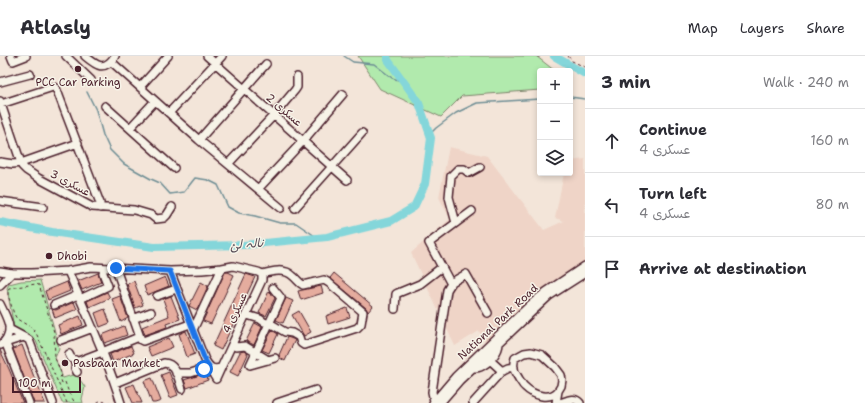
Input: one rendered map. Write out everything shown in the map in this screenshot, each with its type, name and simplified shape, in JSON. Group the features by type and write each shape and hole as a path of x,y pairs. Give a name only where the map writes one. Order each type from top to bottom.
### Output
{"street":[{"path":"11,56 12,61 26,56"},
{"path":"66,56 91,80"},
{"path":"85,56 96,65 100,66 105,65 113,58"},
{"path":"140,87 168,56"},
{"name":"عسکری 2","path":"207,56 347,180"},
{"path":"169,113 222,56"},
{"path":"113,58 114,64 155,101 280,208"},
{"path":"199,140 266,64"},
{"path":"0,82 30,74"},
{"path":"228,164 274,116 297,87 297,77"},
{"path":"20,163 0,102 55,87 97,193 100,208"},
{"path":"258,189 303,141 343,94"},
{"path":"130,128 155,101"},
{"path":"105,106 174,168"},
{"path":"296,208 362,133"},
{"path":"0,162 13,164 20,163 78,143"},
{"name":"عسکری 3","path":"20,163 26,170 38,178 92,207 134,210 151,215 156,219 164,218 172,207"},
{"path":"456,223 449,197 451,176 458,169 464,169 470,173 480,167"},
{"path":"86,204 90,204 94,201 97,193"},
{"path":"0,201 43,207"},
{"path":"451,284 430,243 472,211"},
{"path":"0,271 12,273 32,273 68,271 91,267 170,271 202,270 232,266 262,274 280,270 291,274 303,285 324,280 363,312 361,324 357,328 304,345 301,343 300,337 285,332 260,319 247,315"},
{"name":"National Park Road","path":"436,402 456,376 530,305 546,292 585,266"},
{"path":"395,309 396,294 420,284 442,267"},
{"path":"116,268 133,319 141,340 143,341 192,327 222,268"},
{"path":"68,271 115,382 121,403"},
{"path":"170,271 205,360 209,366 191,373 176,373"},
{"path":"0,285 12,273"},
{"path":"54,305 108,286 103,273"},
{"name":"National Park Road","path":"436,402 549,296 585,273"},
{"name":"عسکری 4","path":"209,366 215,369 221,368 247,315 262,280 262,274"},
{"path":"436,402 432,392 447,290 452,282 466,274 488,313"},
{"path":"233,344 236,347 245,346 256,353 272,359 250,365 256,353 281,298 273,288"},
{"path":"157,296 176,289"},
{"path":"0,304 8,322 9,329 9,334 3,345"},
{"path":"133,319 151,312"},
{"path":"61,340 93,328"},
{"path":"9,329 27,338 31,342 53,403"},
{"path":"3,345 24,337"},
{"path":"76,362 140,337"},
{"path":"472,368 481,367 490,360 498,351 499,343"},
{"path":"3,345 29,403"},
{"path":"531,352 542,355 561,375 561,386 552,396 547,397 536,394 524,386 515,372 514,367 515,358 524,353 531,352"},
{"path":"69,354 76,362"},
{"path":"490,360 502,371"},
{"path":"76,362 75,368 77,372"},
{"path":"115,382 167,363 175,368 182,389"},
{"path":"473,403 502,371 514,367"},
{"path":"277,403 289,401 316,390"},
{"path":"556,403 558,391"},
{"path":"560,403 574,399 578,400 580,403"}],"path":[{"path":"537,56 542,56"},
{"path":"568,56 572,62 585,67"},
{"path":"67,403 37,334 32,328 17,319 14,314 8,295 9,288 36,284 39,285 54,332 55,358 62,375 60,377 62,383 65,382 75,403"},
{"path":"98,403 99,401 116,403"}],"shaded area":[{"path":"449,147 487,156 544,230 564,221 555,218 563,176 573,176 573,161 585,159 585,262 545,289 486,343 479,331 455,346 411,253 450,219 439,197"}],"green space":[{"path":"358,56 536,56 551,68 537,68 537,90 462,96 441,117 380,89"},
{"path":"40,280 59,348 55,358 63,378 76,374 85,387 82,399 83,403 62,403 36,341 27,334 14,328 7,288 9,284 21,281"}],"building":[{"path":"225,272 234,275 211,324 203,321"},
{"path":"98,273 101,282 82,290 78,281"},
{"path":"334,273 373,306 368,312 366,308 330,278"},
{"path":"246,274 255,277 221,350 213,346"},
{"path":"165,277 169,286 147,295 144,286"},
{"path":"134,281 143,305 135,308 127,284"},
{"path":"67,282 70,291 48,300 45,291"},
{"path":"201,282 208,286 197,310 189,306"},
{"path":"321,286 323,293 301,300 298,291"},
{"path":"269,291 275,298 266,316 259,313"},
{"path":"107,292 110,298 89,307 87,301"},
{"path":"120,296 128,318 121,322 112,299"},
{"path":"171,296 180,319 166,324 167,327 145,335 142,327 169,316 163,299"},
{"path":"286,298 293,301 283,323 276,320"},
{"path":"74,302 77,309 55,318 52,309 56,310"},
{"path":"347,308 350,317 328,324 326,316"},
{"path":"105,309 110,323 100,327 95,313"},
{"path":"299,311 311,332 304,336 292,315"},
{"path":"80,316 83,325 61,334 58,325"},
{"path":"255,323 262,327 254,345 246,341"},
{"path":"124,326 127,335 105,343 102,335"},
{"path":"272,330 278,334 269,353 262,350"},
{"path":"186,331 195,354 187,357 179,334"},
{"path":"287,337 295,340 285,361 280,358 279,355"},
{"path":"169,338 173,347 151,356 147,347"},
{"path":"22,345 45,403 34,403 13,349"},
{"path":"131,346 134,353 113,362 110,354"},
{"path":"0,350 9,369 23,403 0,403"},
{"path":"244,351 248,354 238,376 230,372 240,352"},
{"path":"169,372 178,395 170,398 161,375"},
{"path":"206,373 208,380 187,388 184,380"},
{"path":"152,378 161,401 155,403 152,403 144,381"},
{"path":"134,384 142,403 133,403 126,387"}],"waterway":[{"path":"344,56 353,62 374,64 392,78 405,82"},
{"name":"نالہ لئ","path":"0,222 52,232 154,247 244,245 327,237 391,221 414,207 425,184 431,138 419,103 388,60 387,56"},
{"path":"554,56 585,74"},
{"path":"87,92 96,110 103,135 110,150 124,164 160,183 170,194 184,192 195,178 208,180 218,185 228,207 239,213 280,223 296,223 318,238"},
{"path":"573,97 585,99"},
{"path":"430,134 456,113 477,103 537,99"}],"place":[{"name":"PCC Car Parking","path":"78,69"},
{"name":"Dhobi","path":"49,256"},
{"name":"Pasbaan Market","path":"65,363"}],"route":[{"path":"116,268 170,271 205,360 209,366 204,369"}]}
